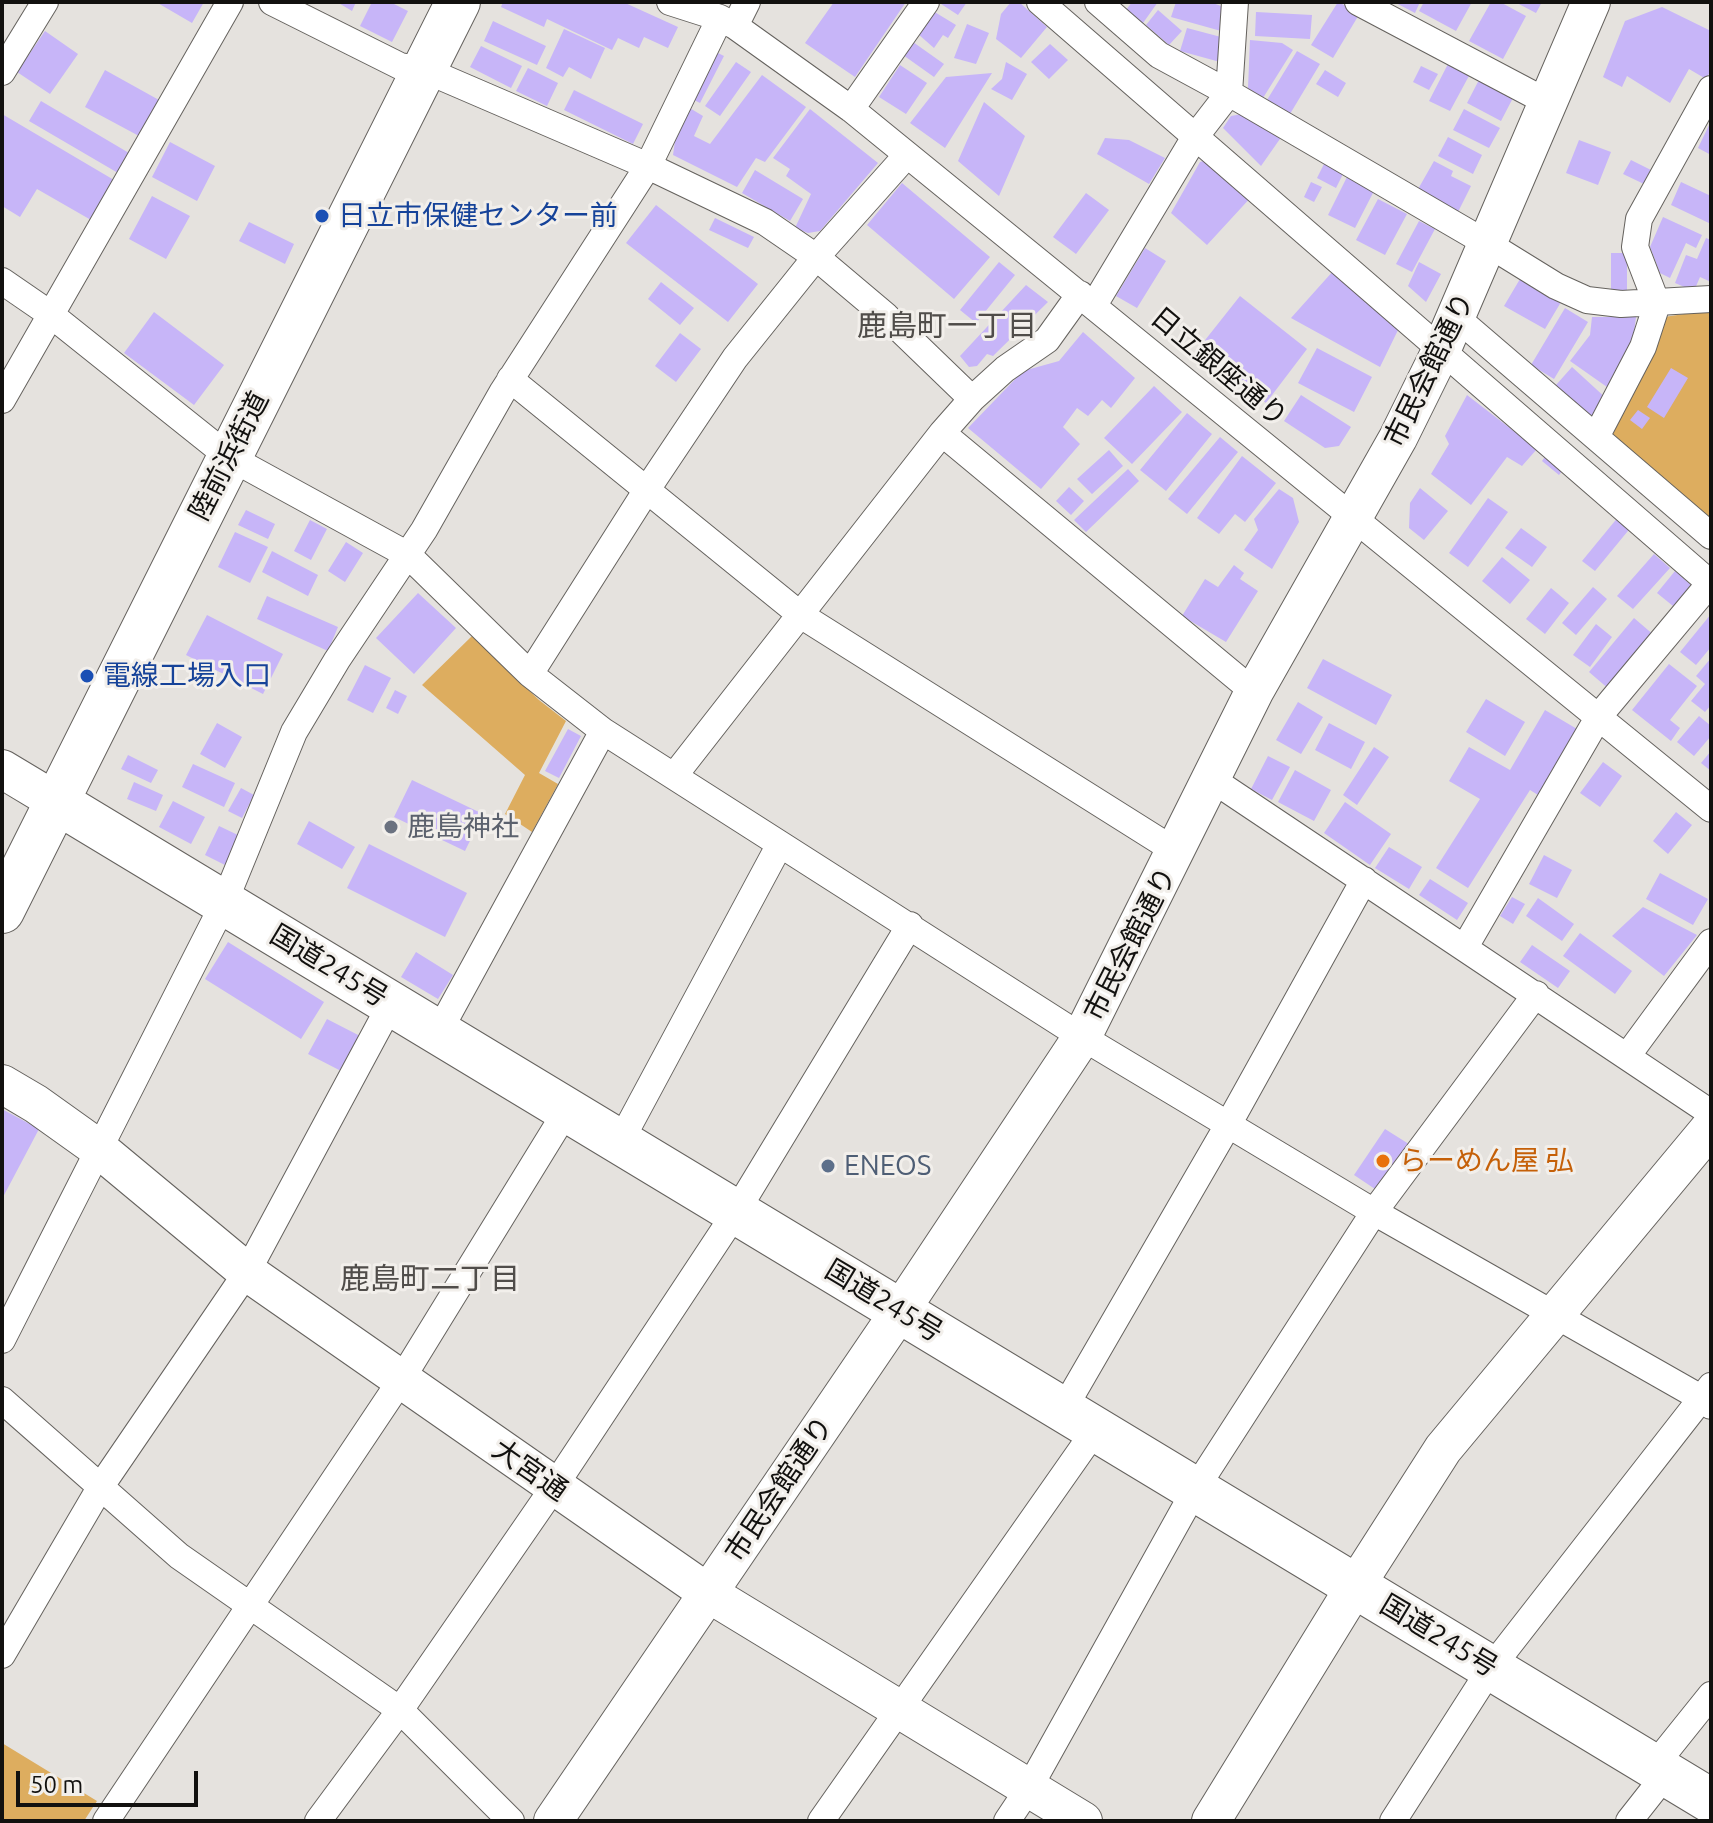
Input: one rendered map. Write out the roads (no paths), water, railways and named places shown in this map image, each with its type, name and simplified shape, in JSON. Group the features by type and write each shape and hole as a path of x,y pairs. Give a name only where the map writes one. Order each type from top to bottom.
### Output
{"highway":[{"name":"陸前浜街道","path":"2,911 458,2"},
{"name":"国道245号","path":"57,802 1711,1801"}],"street":[{"path":"2,72 45,2"},
{"path":"2,400 230,2"},
{"path":"272,2 400,66 425,70 648,166 765,222 816,257 886,316 972,399"},
{"name":"日立銀座通り","path":"670,2 727,22 851,109 1711,809"},
{"path":"2,1340 224,903 294,732 337,660 408,555 510,379 648,166 727,22 747,2"},
{"path":"851,109 926,2"},
{"path":"1040,2 1195,137 1449,334 1596,437 1711,536"},
{"path":"1098,2 1159,55 1556,286 1587,300 1621,304 1711,299"},
{"path":"674,776 942,433 972,399 1005,369 1047,340 1087,300 1195,137 1229,93 1235,2"},
{"path":"1358,2 1549,103"},
{"name":"市民会館通り","path":"553,1821 1082,1037 1213,780 1254,692 1398,438 1449,334 1591,2"},
{"path":"1596,437 1643,347 1657,304 1635,247 1639,219 1711,89"},
{"path":"530,674 735,358 816,257 907,155"},
{"path":"2,281 50,314 229,457 408,555 530,674 603,731 1082,1037 1228,1125 1553,1315 1708,1397 1491,1668 1393,1821"},
{"path":"1449,334 1711,583 1599,716 1465,947"},
{"path":"510,379 802,616 1177,852"},
{"path":"942,433 1254,692"},
{"path":"438,1033 603,731"},
{"path":"2,769 57,802"},
{"path":"1213,780 1711,1113"},
{"path":"620,1142 780,844"},
{"path":"821,1821 899,1708 1079,1419 1228,1125 1364,880"},
{"path":"318,1821 400,1710 554,1487 736,1212 910,925"},
{"path":"1628,1055 1711,942"},
{"path":"1007,1821 1029,1788 1196,1488 1374,1212 1536,994"},
{"path":"2,1655 101,1486 247,1272 391,1004"},
{"name":"大宮通","path":"2,1084 99,1149 247,1272 708,1593 1083,1821"},
{"path":"106,1821 401,1380 567,1110"},
{"path":"1211,1821 1443,1449 1711,1127"},
{"path":"2,1400 179,1556 400,1710 511,1821"},
{"path":"1629,1821 1711,1695"}],"place":[{"name":"日立市保健センター前","path":"322,216"},
{"name":"電線工場入口","path":"87,676"},
{"name":"鹿島神社","path":"391,827"},
{"name":"らーめん屋 弘","path":"1383,1161"},
{"name":"ENEOS","path":"828,1166"}],"district":[{"name":"鹿島町一丁目","path":"947,326"},
{"name":"鹿島町二丁目","path":"430,1279"}]}
